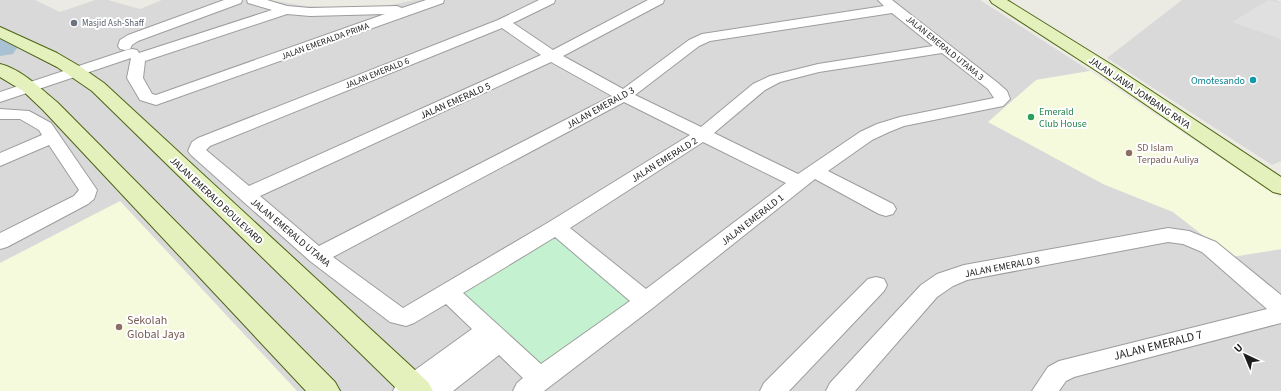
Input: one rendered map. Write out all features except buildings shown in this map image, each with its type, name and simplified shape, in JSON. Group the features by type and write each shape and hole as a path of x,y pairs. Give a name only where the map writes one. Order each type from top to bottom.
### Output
{"main road":[{"name":"JALAN JAWA JOMBANG RAYA","path":"997,0 1106,69 1281,187"},
{"name":"JALAN EMERALD BOULEVARD","path":"0,32 72,67 98,87 418,390"},
{"path":"0,69 24,84 50,106 325,391"}],"street":[{"path":"0,97 24,84 72,67 132,52 125,43 133,38 236,0"},
{"name":"JALAN EMERALDA PRIMA","path":"253,0 286,10 323,12 418,8"},
{"path":"418,8 438,0"},
{"name":"JALAN EMERALD 6","path":"204,142 503,23 549,0"},
{"name":"JALAN EMERALD 5","path":"248,194 552,56 658,0"},
{"name":"JALAN EMERALD UTAMA 3","path":"890,4 993,86 1001,94 1002,99"},
{"name":"JALAN EMERALD 3","path":"317,256 624,96 694,43 707,37 890,4"},
{"name":"JALAN EMERALDA PRIMA","path":"286,10 132,52 135,79 146,97 156,100 418,8"},
{"path":"503,23 552,56 624,96 703,134 886,209"},
{"name":"JALAN EMERALD 2","path":"398,316 406,317 556,227 703,134 759,87 775,79 818,68 945,48"},
{"path":"0,87 24,84"},
{"name":"JALAN EMERALD 1","path":"533,385 807,176 859,140 883,128 900,122 997,103 1002,99"},
{"path":"0,114 24,114 45,127 88,190 87,195 81,200 0,242"},
{"path":"0,160 52,137"},
{"name":"JALAN EMERALD UTAMA","path":"204,142 198,146 198,151 317,256 398,316"},
{"path":"556,227 646,300"},
{"name":"JALAN EMERALD 8","path":"839,391 929,291 945,280 957,276 1168,235 1181,235 1196,240 1209,247 1281,308"},
{"path":"773,391 876,285"},
{"path":"448,293 494,336 533,385"},
{"name":"JALAN EMERALD 7","path":"1045,391 1057,374 1068,368 1281,314"},
{"path":"418,390 494,336"}],"shaded area":[{"path":"0,0 35,0 60,12 95,0 108,0 140,9 162,0 270,0 306,6 371,9 415,0 980,0 1090,71 1036,80 1103,184 1173,212 1231,257 1281,249 1281,391 0,391"},
{"path":"1182,0 1276,0 1281,2 1281,161 1272,165 1107,58"},
{"path":"1268,0 1281,3 1281,39 1232,22"},
{"name":"SD Islam Terpadu Auliya","path":"1090,71 1281,198 1281,249 1231,257 1173,212 1103,184 988,122 1036,80"},
{"name":"Sekolah Global Jaya","path":"120,201 297,391 0,391 0,263"},
{"path":"556,227 646,301 540,379 448,293"}],"place":[{"name":"Masjid Ash-Shaff","path":"74,23"},
{"name":"Omotesando","path":"1253,80"},
{"name":"Emerald Club House","path":"1031,117"},
{"name":"SD Islam Terpadu Auliya","path":"1129,153"},
{"name":"Sekolah Global Jaya","path":"119,327"}]}
